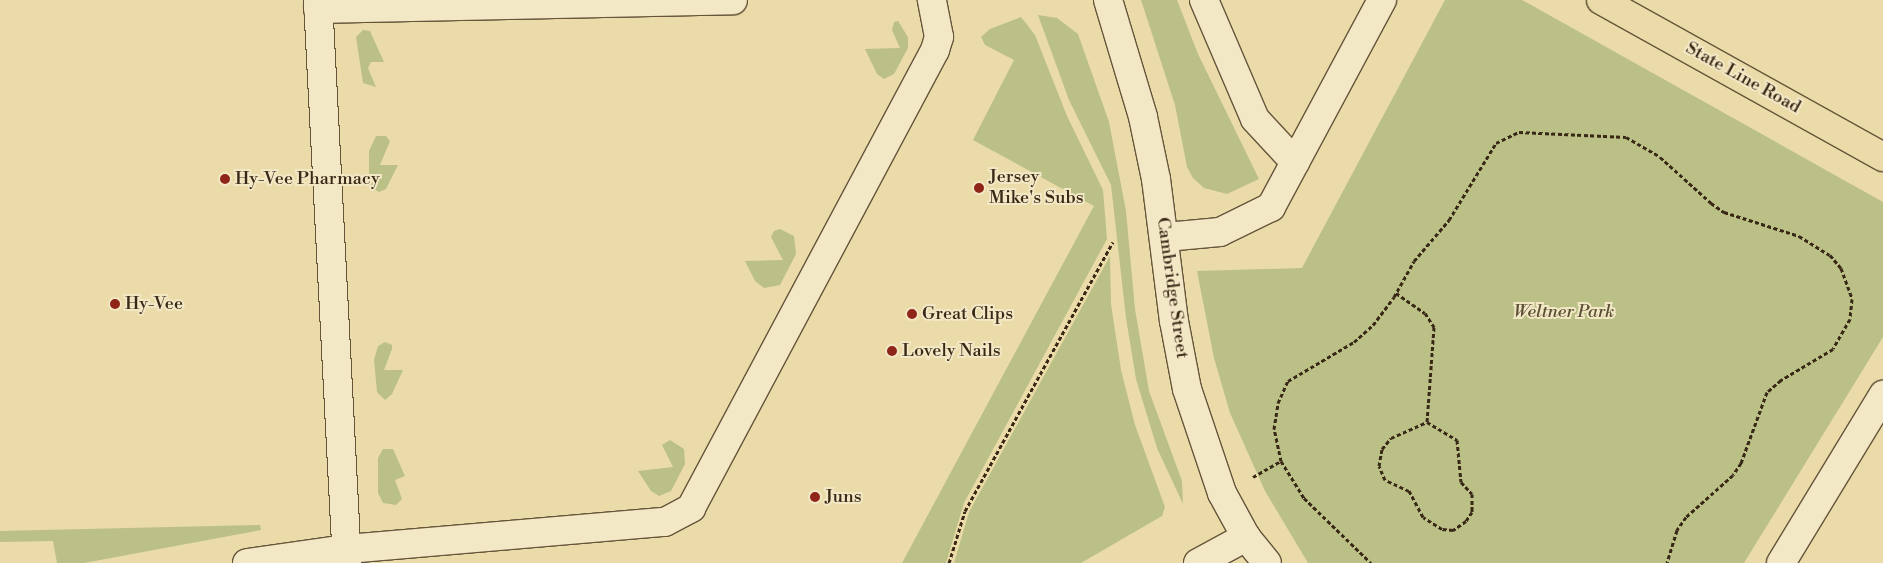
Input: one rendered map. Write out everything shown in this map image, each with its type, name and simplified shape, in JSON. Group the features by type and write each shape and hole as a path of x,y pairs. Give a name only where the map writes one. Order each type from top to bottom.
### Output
{"main road":[{"name":"State Line Road","path":"1601,0 1883,157"}],"street":[{"path":"347,556 318,5 733,0"},
{"path":"247,563 347,556 665,522 691,508 934,50 939,37 932,0"},
{"name":"Cambridge Street","path":"1108,0 1143,117 1166,237 1174,321 1187,389 1208,458 1246,537 1267,563"},
{"path":"1204,0 1255,118 1295,162"},
{"path":"1166,237 1220,232 1271,207 1382,0"},
{"path":"1781,563 1883,395"},
{"path":"1198,563 1246,537"}],"path":[{"path":"1371,563 1304,498 1281,461 1274,429 1278,403 1288,381 1354,342 1373,325 1396,292 1414,261 1449,220 1496,143 1519,132 1626,137 1660,157 1724,212 1799,236 1830,255 1848,283 1852,299 1850,318 1844,334 1822,358 1781,380 1767,392 1741,464 1733,475 1686,517 1677,530 1667,563"},
{"path":"949,563 965,511 1113,242"},
{"path":"1396,292 1426,314 1434,327 1427,422"},
{"path":"1427,422 1458,440 1461,482 1472,494 1472,512 1466,521 1452,530 1442,529 1423,517 1409,491 1385,480 1379,466 1382,449 1391,438 1427,422"},
{"path":"1252,478 1281,461"}],"green space":[{"path":"1141,0 1177,0 1198,54 1259,179 1227,194 1204,188 1193,178 1187,167 1175,105"},
{"name":"Weltner Park","path":"1445,0 1522,0 1883,202 1883,337 1744,563 1308,563 1265,491 1230,413 1214,358 1197,271 1302,268"},
{"path":"1038,15 1057,18 1078,34 1109,122 1126,211 1135,309 1149,391 1182,481 1183,504 1157,448 1136,379 1126,318 1111,185 1069,100"},
{"path":"1021,17 1035,35 1067,116 1103,190 1107,239 964,503 946,563 902,563 1094,206 973,140 1014,60 985,45 981,37 990,29"},
{"path":"898,21 908,37 908,48 894,74 884,79 877,74 865,49 900,48 892,30 894,22"},
{"path":"363,30 370,31 384,62 371,62 368,68 376,87 363,83 356,37"},
{"path":"376,136 386,136 390,141 380,165 398,165 386,189 379,192 372,188 369,179 369,151"},
{"path":"780,229 794,236 796,254 780,285 764,288 755,281 745,261 783,260 771,237 774,231"},
{"path":"1110,256 1111,304 1121,370 1135,425 1165,507 1162,516 1081,563 954,563 969,512"},
{"path":"385,342 392,345 392,349 384,370 403,370 392,394 385,400 377,392 374,360 378,346"},
{"path":"670,440 684,449 685,464 671,491 659,496 651,491 638,471 673,467 662,445"},
{"path":"383,449 393,449 405,476 395,480 402,499 396,505 383,503 378,493 378,458"},
{"path":"260,525 261,530 84,563 57,563 53,541 0,542 0,531"}],"place":[{"name":"Hy-Vee Pharmacy","path":"225,179"},
{"name":"Jersey Mike's Subs","path":"979,188"},
{"name":"Hy-Vee","path":"115,304"},
{"name":"Great Clips","path":"912,314"},
{"name":"Lovely Nails","path":"892,351"},
{"name":"Juns","path":"815,497"}]}
